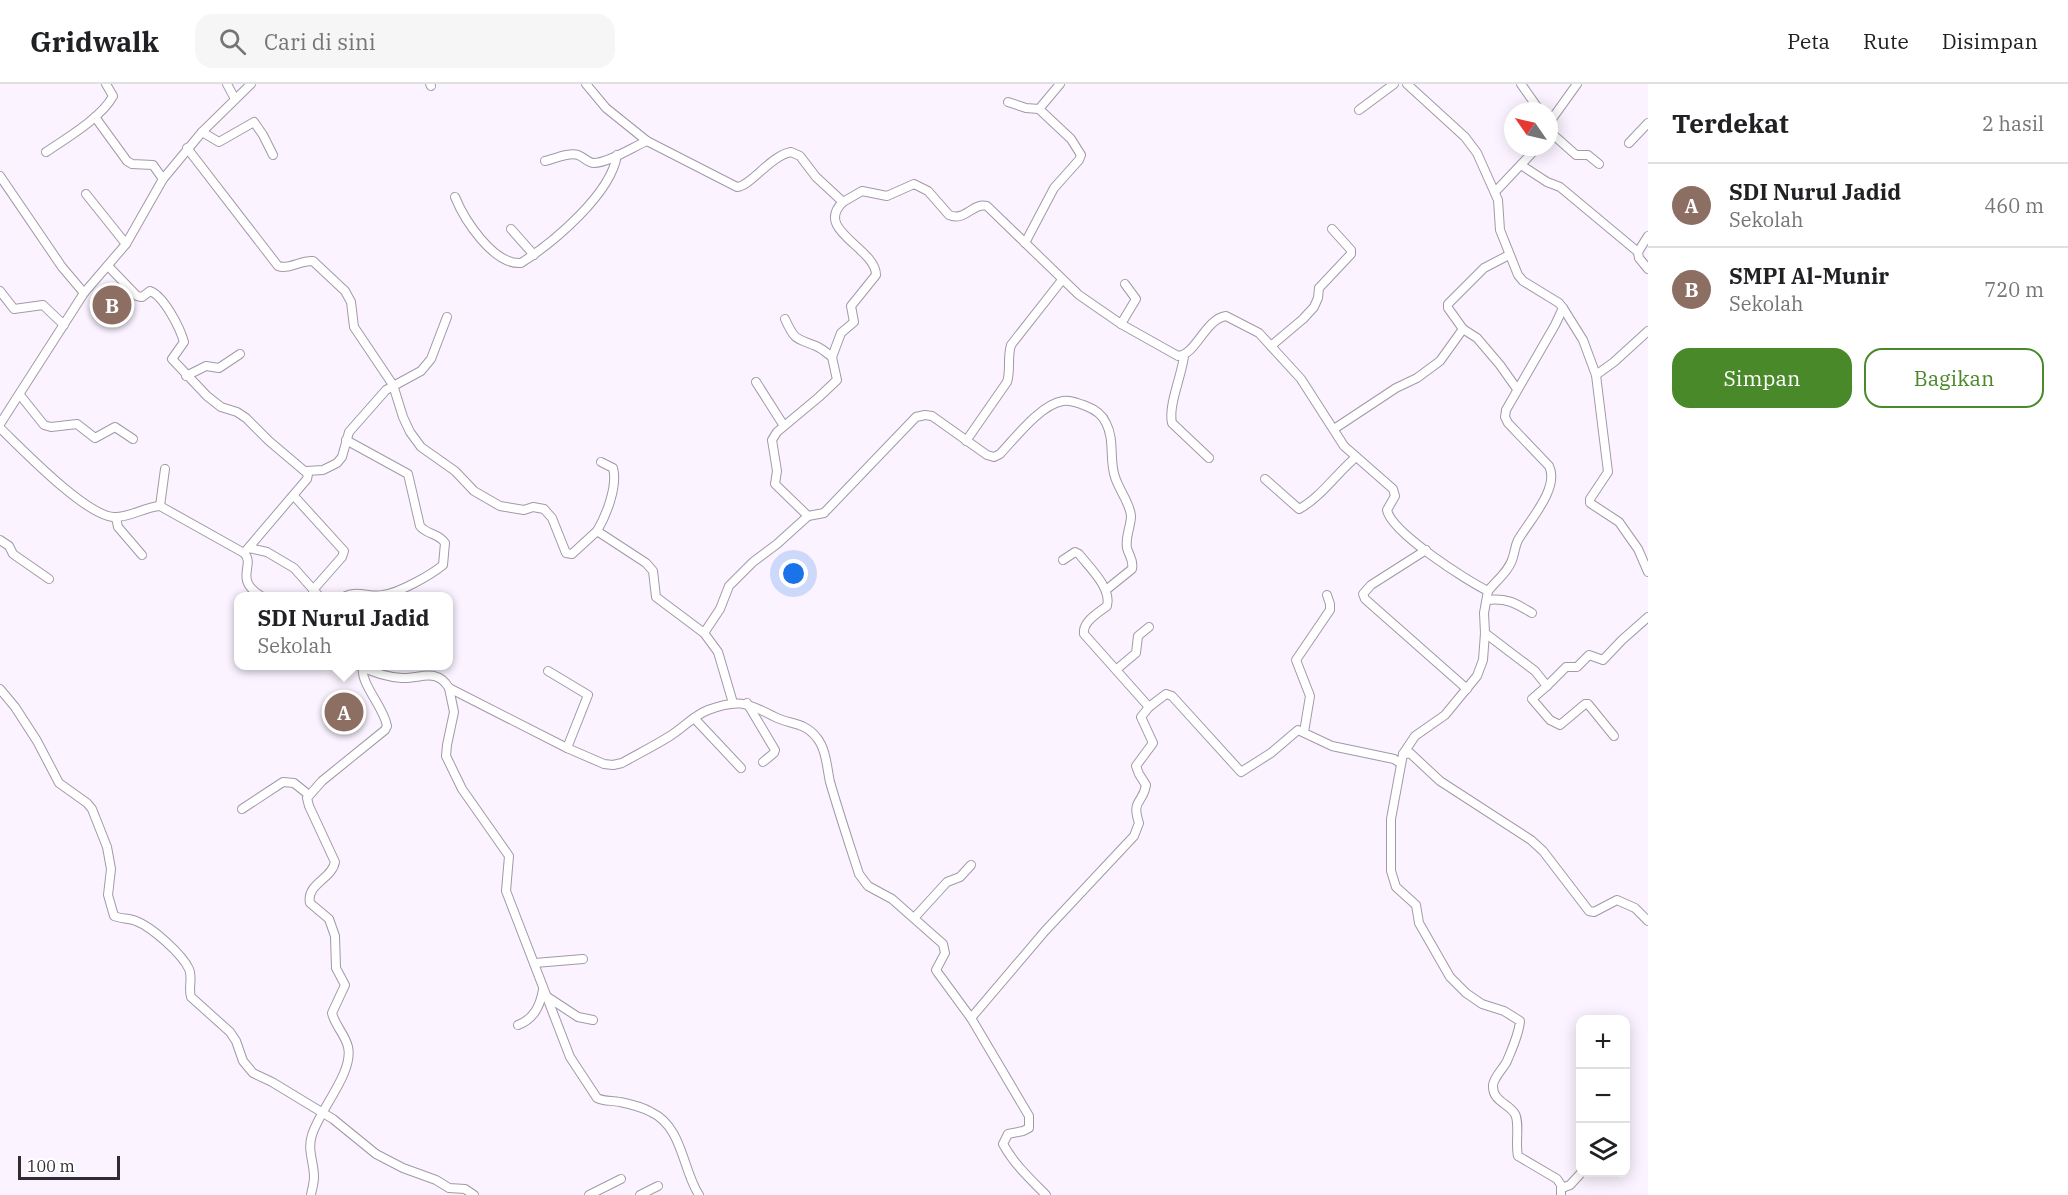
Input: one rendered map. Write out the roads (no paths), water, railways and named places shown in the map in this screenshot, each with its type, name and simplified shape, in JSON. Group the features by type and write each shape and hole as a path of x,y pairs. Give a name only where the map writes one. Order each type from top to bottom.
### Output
{"street":[{"path":"46,152 108,105 113,96 106,84"},
{"path":"227,84 234,99"},
{"path":"251,84 187,148 163,179 126,244 84,293 0,426 34,462 83,502 104,515 116,518 160,506 247,550 267,552 294,568 315,592"},
{"path":"586,84 606,108 647,141 737,187 746,184 772,160 785,153 796,153 816,177 843,202"},
{"path":"1039,109 1060,84"},
{"path":"1359,110 1394,84"},
{"path":"1407,84 1471,144 1498,200 1500,230 1518,275 1563,308 1583,340 1596,375 1608,472 1590,499 1590,503 1619,522 1638,549 1648,572"},
{"path":"1521,84 1534,102"},
{"path":"1558,110 1577,84"},
{"path":"1008,102 1026,108 1039,109 1071,139 1081,155 1054,188 1025,243"},
{"path":"95,117 127,161 132,164 153,165 163,179"},
{"path":"202,132 215,141 223,141 254,122 273,155"},
{"path":"1629,143 1648,123"},
{"path":"1558,139 1576,155 1588,155 1599,164"},
{"path":"545,161 571,154 596,163 647,141"},
{"path":"187,148 278,266 284,267 313,261 345,291 351,302 354,327 393,384 410,432 421,447 455,471 474,491 501,506 512,509 544,508 552,518 565,552 572,554 597,531 607,513 615,475 613,468 601,462"},
{"path":"455,197 460,209 490,249 516,264 521,263 534,255 590,205 609,181 615,168 617,155"},
{"path":"1495,192 1528,156"},
{"path":"1521,165 1547,182 1560,187 1638,252 1648,269"},
{"path":"0,176 62,267 84,293"},
{"path":"808,516 775,484 777,471 772,440 784,426 837,380 832,357 841,333 854,322 851,306 876,275 871,262 843,234 835,219 838,207 862,191 886,196 912,184 916,185 928,191 954,217 960,217 979,206 987,206 1062,280 1088,302 1167,351 1184,356"},
{"path":"86,194 126,244"},
{"path":"511,229 534,255"},
{"path":"1271,346 1314,307 1319,288 1351,254 1352,250 1332,230"},
{"path":"1638,252 1648,236"},
{"path":"1509,255 1484,268 1448,303 1448,308 1463,329 1477,338 1517,389"},
{"path":"108,266 137,296 142,297 152,291 158,295 184,342 172,359 186,376 220,406 246,418 269,441 306,471 323,470 338,463 350,432 379,398 393,384 415,375 431,359 447,317"},
{"path":"966,441 1007,382 1010,373 1011,345 1062,280"},
{"path":"1121,324 1136,299 1125,284"},
{"path":"0,291 14,309 43,305 64,325"},
{"path":"1563,308 1506,410 1506,420 1549,466 1552,472 1551,482 1515,546 1511,563 1488,595 1484,613 1483,660 1477,676 1445,715 1415,736 1402,754 1391,819 1390,860 1396,887 1416,904 1419,923 1450,977 1482,1004 1504,1011 1520,1021 1506,1061 1494,1080 1494,1090 1499,1101 1513,1112 1516,1118 1518,1156 1554,1177 1560,1182 1561,1191 1578,1177"},
{"path":"1209,458 1172,423 1171,413 1183,369 1184,356 1205,331 1218,318 1224,316 1259,333 1301,379 1344,446 1393,489 1395,496 1389,505 1388,514 1406,535 1488,595 1511,601 1532,613"},
{"path":"785,319 795,338 816,346 832,357"},
{"path":"1334,429 1396,388 1417,378 1440,360 1463,329"},
{"path":"1596,375 1648,331"},
{"path":"186,376 206,366 219,368 240,354"},
{"path":"756,382 784,426"},
{"path":"20,395 44,425 51,427 78,424 95,438 115,427 133,439"},
{"path":"704,633 720,609 729,586 753,562 808,516 824,513 916,417 925,415 932,416 987,455 994,457 1000,454 1038,415 1061,401 1074,401 1093,408 1102,416 1111,438 1114,476 1130,511 1127,548 1133,565 1129,573 1106,590"},
{"path":"346,440 408,474 420,526 425,532 439,537 444,543 443,565 406,588 394,592"},
{"path":"1265,479 1299,509 1356,457"},
{"path":"160,506 165,469"},
{"path":"255,592 245,579 247,550 307,479 306,471"},
{"path":"294,495 344,551 317,592"},
{"path":"116,518 118,527 142,555"},
{"path":"597,531 646,563 653,571 656,597 704,633 720,656 733,703"},
{"path":"0,540 9,546 13,554 49,579"},
{"path":"1426,550 1371,585 1364,594 1365,599 1467,689"},
{"path":"1063,560 1071,553 1079,554 1106,590 1107,606 1085,625 1083,632 1149,707"},
{"path":"1304,732 1310,696 1296,660 1330,610 1327,595"},
{"path":"1614,736 1588,704 1585,704 1560,725 1550,720 1532,699 1566,667 1577,666 1589,655 1603,660 1648,617"},
{"path":"1117,669 1136,652 1138,636 1149,627"},
{"path":"1485,633 1535,671 1547,686"},
{"path":"311,1195 314,1178 309,1152 311,1137 350,1059 345,1036 332,1013 345,985 336,968 335,936 329,919 310,903 309,899 316,885 332,872 335,862 307,798 322,781 387,726 362,670"},
{"path":"374,670 396,677 435,675 446,683 454,712 446,756 462,789 509,856 507,891 570,1057 597,1098 635,1106 652,1112 661,1119 681,1147 689,1175 699,1195"},
{"path":"548,671 588,695 567,748"},
{"path":"449,688 567,748 604,764 622,763 672,735 694,718 707,711 733,703 747,703 809,730 819,739 859,874 868,886 892,899 943,944 945,953 936,970 971,1018 1029,1116 1029,1128 1008,1134 1003,1144 1026,1176 1046,1195"},
{"path":"0,689 37,741 59,783 92,809 107,847 111,869 108,895 114,916 139,922 152,930 182,960 190,973 191,997 230,1032 247,1067 322,1112 351,1132 376,1154 403,1168 436,1180 448,1188 465,1189 474,1195"},
{"path":"971,1018 1045,931 1134,836 1139,823 1135,811 1136,806 1146,785 1136,766 1153,743 1141,719 1149,707 1166,694 1170,694 1241,772 1271,753 1295,731 1300,730 1332,746 1394,759 1400,763"},
{"path":"747,703 775,750 763,762"},
{"path":"694,718 741,768"},
{"path":"1402,754 1410,753 1440,781 1531,840 1543,851 1589,911 1594,912 1617,900 1635,908 1648,921"},
{"path":"242,809 284,782 294,783 309,795"},
{"path":"915,917 947,882 960,877 971,864"},
{"path":"535,963 583,958"},
{"path":"544,992 578,1017 592,1020"},
{"path":"518,1025 531,1018 544,992"},
{"path":"589,1195 621,1179"},
{"path":"640,1195 658,1186"}],"place":[{"name":"SMPI Al-Munir","path":"112,305"},
{"name":"SDI Nurul Jadid","path":"344,712"}]}
